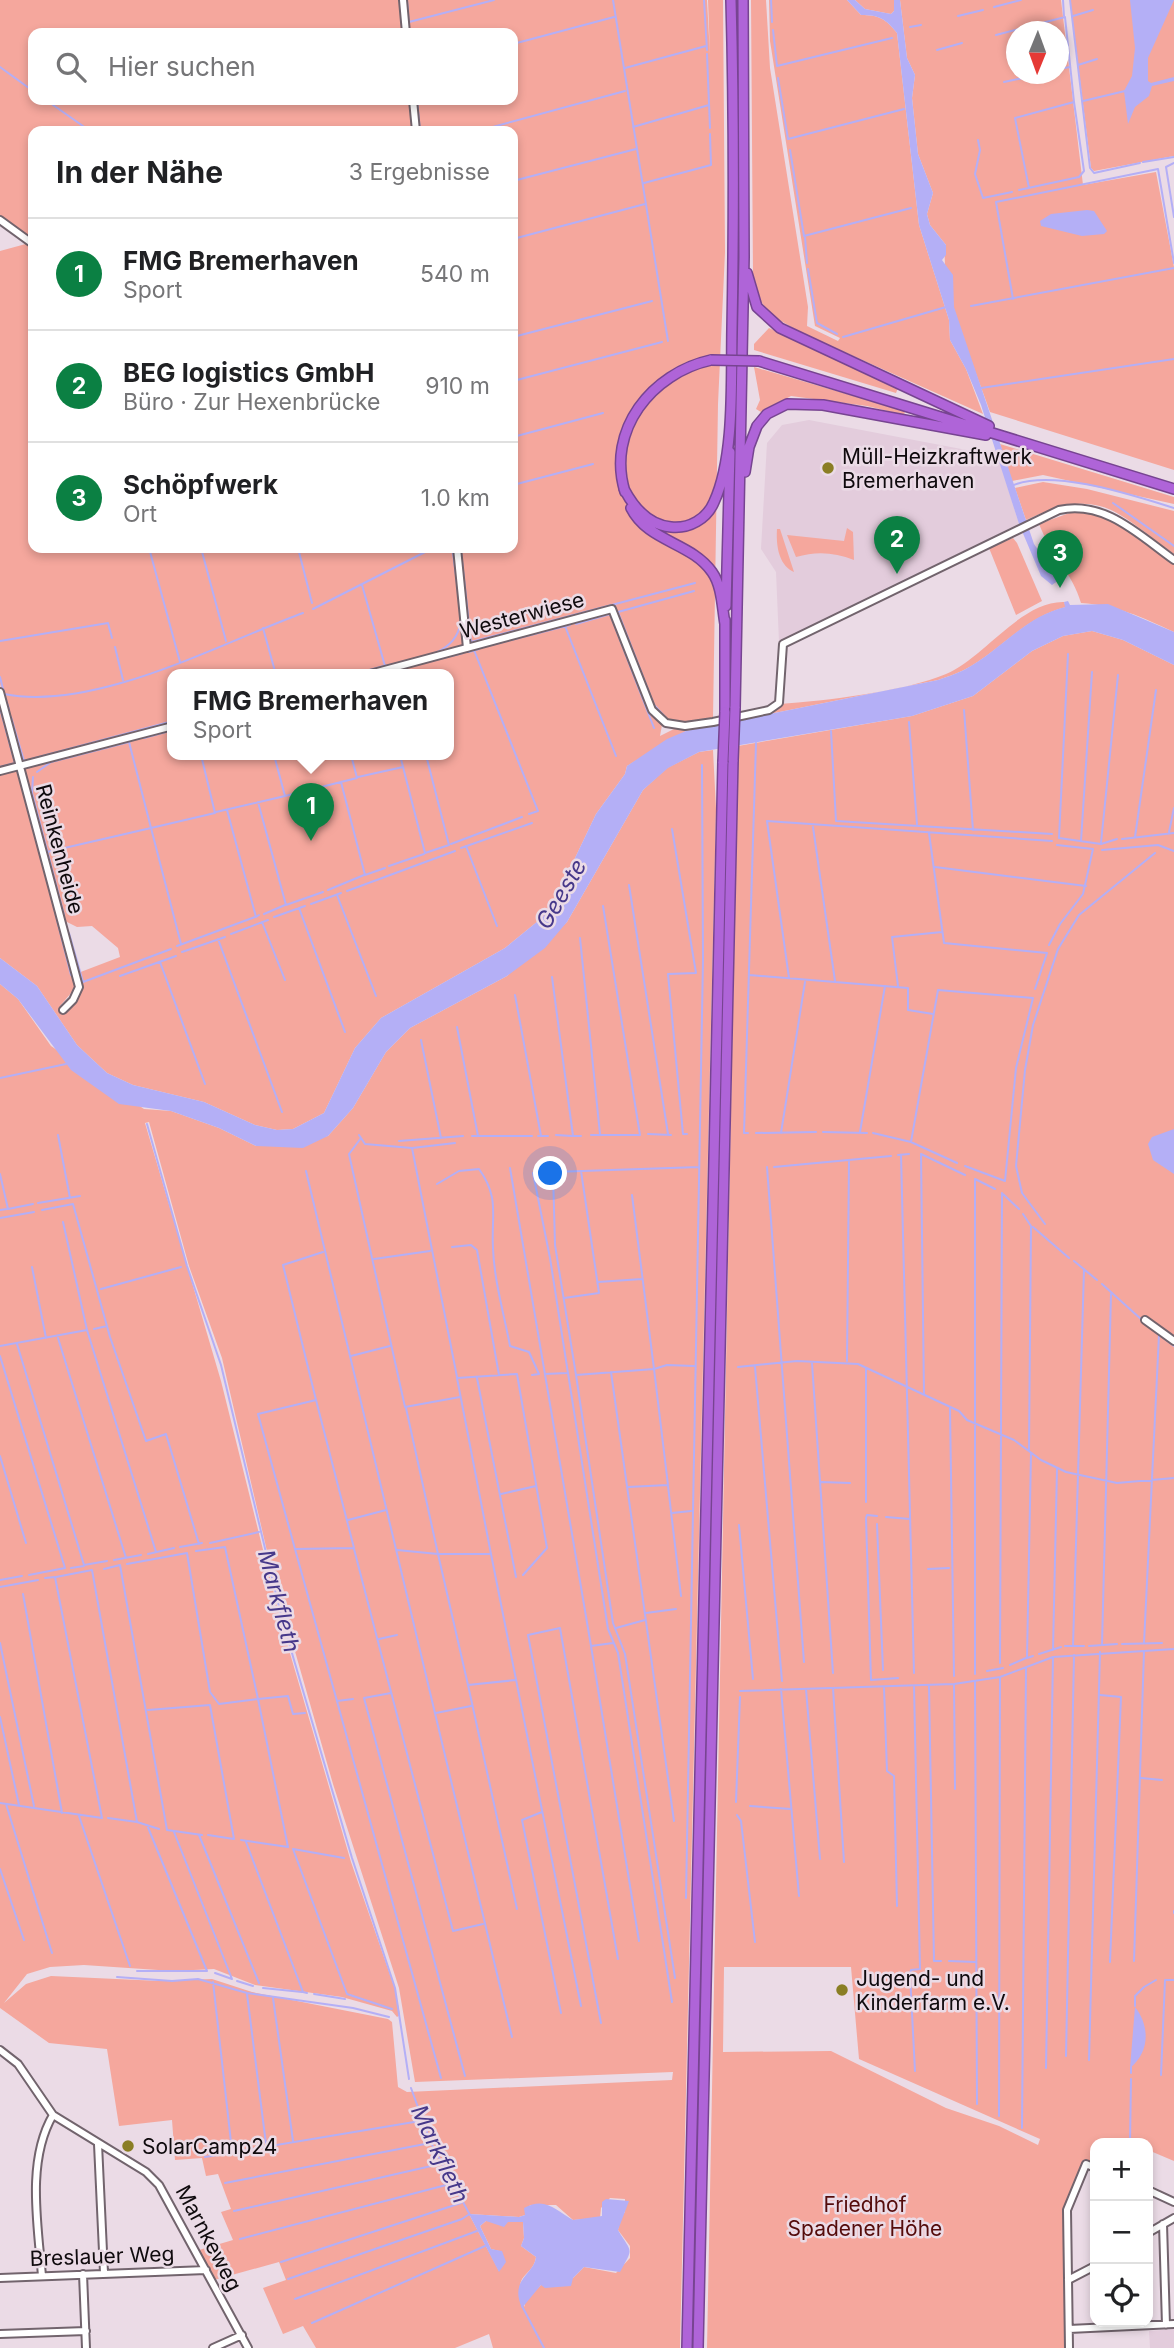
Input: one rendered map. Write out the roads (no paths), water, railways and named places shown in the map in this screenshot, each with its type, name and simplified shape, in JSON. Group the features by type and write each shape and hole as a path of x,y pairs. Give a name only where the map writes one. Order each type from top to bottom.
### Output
{"highway":[{"path":"698,2348 728,761 725,624 730,488 734,96 731,0"},
{"path":"687,2348 728,761 735,708 744,257 743,0"},
{"path":"744,257 754,301 772,323 817,348 982,428"},
{"path":"725,624 719,588 712,572 694,555 644,526 633,513 620,470 621,450 637,409 669,377 689,366 711,360 759,361 1174,489"},
{"path":"738,535 746,463 752,436 768,414 780,407 795,403 823,405 982,428"},
{"path":"624,489 632,505 654,523 678,527 699,520 710,509 718,492 730,419"}],"street":[{"path":"403,0 406,28"},
{"path":"413,105 415,126"},
{"path":"0,219 28,240"},
{"name":"Westerwiese","path":"388,669 612,609 652,710 666,723 685,726 769,710 779,703 783,644 1016,530 1071,508 1094,509 1118,520 1174,560"},
{"path":"457,553 467,648"},
{"name":"Reinkenheide","path":"0,692 79,987 74,1000 63,1010"},
{"path":"0,771 167,728"},
{"path":"1145,1320 1174,1341"},
{"path":"0,2061 2,2051"},
{"name":"Marnkeweg","path":"2,2051 18,2064 53,2116 146,2172 159,2185 248,2348"},
{"path":"41,2276 37,2189 41,2146 53,2116"},
{"path":"98,2144 104,2273"},
{"path":"1069,2348 1067,2210 1086,2164 1090,2166"},
{"path":"1153,2192 1174,2202"},
{"path":"1153,2230 1174,2218"},
{"path":"1069,2329 1170,2325 1163,2224"},
{"path":"1068,2280 1090,2269"},
{"name":"Breslauer Weg","path":"0,2278 206,2270"},
{"path":"83,2274 86,2348"},
{"path":"0,2334 86,2331"},
{"path":"213,2348 242,2335"}],"water":[{"path":"847,0 855,0 865,9 891,14 894,11 894,0 900,0 907,58 915,75 912,98 918,154 933,193 927,214 930,225 946,245 946,255 942,260 953,275 954,307 1034,544 1059,580 1052,585 1041,576 1019,524 981,405 950,340 949,320 919,225 897,33 882,19 861,15"},
{"path":"1130,0 1174,0 1148,58 1148,81 1151,83 1174,77 1174,81 1152,86 1149,96 1135,107 1128,124 1124,91 1132,76 1135,48"},
{"path":"1094,211 1107,231 1104,234 1082,236 1041,226 1040,221 1051,214"},
{"name":"Geeste","path":"1068,601 1070,605 1108,604 1174,632 1174,665 1123,640 1092,631 1063,636 1032,651 973,696 912,716 699,752 668,768 643,790 567,922 545,948 507,976 410,1028 386,1052 353,1108 328,1136 303,1148 256,1146 219,1128 171,1111 119,1104 71,1070 18,999 0,984 0,958 37,986 77,1045 107,1073 133,1085 204,1102 255,1125 277,1130 293,1129 324,1113 355,1048 381,1018 505,948 543,917 555,900 596,814 625,774 627,766 667,739 686,731 938,680 964,670 1037,618 1065,607 1064,602"},
{"path":"1174,1129 1174,1174 1153,1160 1148,1144 1152,1137"},
{"path":"1135,2007 1143,2022 1146,2039 1137,2062 1130,2068"},
{"path":"606,2199 629,2201 618,2230 630,2250 620,2272 584,2267 573,2278 571,2286 545,2288 541,2285 522,2308 518,2290 536,2257 521,2246 524,2238 523,2222 508,2222 504,2227 486,2221 480,2226 491,2249 502,2251 506,2262 499,2272 469,2214 519,2217 525,2215 524,2208 545,2204 573,2220 602,2216 602,2202"}],"waterway":[{"path":"407,0 409,27"},
{"path":"409,22 494,0"},
{"path":"613,0 668,341"},
{"path":"704,0 707,50"},
{"path":"771,0 772,22"},
{"path":"994,7 1021,0"},
{"path":"1063,0 1064,16"},
{"path":"1070,0 1090,168 1094,173 1140,163"},
{"path":"958,16 983,10"},
{"path":"1073,16 1093,10"},
{"path":"518,43 614,17"},
{"path":"996,35 1065,17 1074,102 1015,118 1029,188"},
{"path":"910,27 921,25"},
{"path":"773,30 777,66 892,38"},
{"path":"937,50 962,43"},
{"path":"625,68 706,46"},
{"path":"707,54 710,128"},
{"path":"1078,65 1097,59"},
{"path":"0,67 28,87"},
{"path":"778,78 788,139 904,109"},
{"path":"496,126 625,91"},
{"path":"1083,101 1125,91"},
{"path":"1019,190 1079,177 1084,171 1074,102"},
{"path":"53,105 83,126"},
{"path":"417,105 420,126"},
{"path":"633,127 709,105"},
{"path":"644,183 711,165 710,134"},
{"path":"978,140 980,150 975,174 983,198 1012,192"},
{"path":"518,180 636,149"},
{"path":"790,150 804,236 911,208"},
{"path":"1143,162 1174,157"},
{"path":"1174,163 1166,167 1174,217"},
{"path":"1013,299 996,202 1158,169 1174,263"},
{"path":"518,238 645,204"},
{"path":"805,237 807,263"},
{"path":"971,306 1174,268"},
{"path":"808,269 817,323 837,334"},
{"path":"518,336 652,301"},
{"path":"843,337 946,307"},
{"path":"518,380 662,342"},
{"path":"981,388 1174,359"},
{"path":"518,436 603,413"},
{"path":"518,484 593,464"},
{"path":"1011,486 1028,481 1070,482 1092,485 1174,508"},
{"path":"1113,503 1174,546"},
{"path":"150,553 180,662"},
{"path":"202,553 226,641"},
{"path":"299,553 312,603"},
{"path":"313,609 423,553"},
{"path":"453,553 460,605"},
{"path":"461,553 471,642 695,583"},
{"path":"362,585 385,666 422,658 444,648 458,631 461,618"},
{"path":"666,718 654,705 618,612 694,591"},
{"path":"9,709 4,694 39,697 77,693 116,684 156,672 303,613"},
{"path":"576,624 610,614 654,728"},
{"path":"0,641 108,623 112,638"},
{"path":"487,646 570,625"},
{"path":"565,626 616,756"},
{"path":"263,628 274,669"},
{"path":"115,647 123,680"},
{"path":"469,652 479,649"},
{"path":"474,650 538,811 529,814"},
{"path":"403,668 463,653"},
{"path":"1068,654 1059,838 1101,844 1117,839"},
{"path":"373,669 384,666"},
{"path":"399,669 403,669"},
{"path":"1081,841 1092,672"},
{"path":"1101,843 1118,675"},
{"path":"0,677 4,693"},
{"path":"1135,837 1156,690"},
{"path":"0,708 15,763 0,767"},
{"path":"964,710 973,830"},
{"path":"11,717 24,761 167,723"},
{"path":"909,722 917,824"},
{"path":"831,731 836,821 1052,834"},
{"path":"144,738 167,732"},
{"path":"37,772 51,762 129,742 151,828 47,852"},
{"path":"748,1133 744,1133 756,743"},
{"path":"181,944 151,828 215,813 202,760"},
{"path":"216,812 285,796 275,760"},
{"path":"285,796 357,778 352,760"},
{"path":"358,777 403,767 401,760"},
{"path":"403,767 425,853 449,845 427,760"},
{"path":"686,1898 703,960 702,765"},
{"path":"33,777 32,793 64,915"},
{"path":"341,782 365,875 385,868"},
{"path":"258,802 286,905 323,892"},
{"path":"1169,832 1174,808"},
{"path":"227,810 256,917 259,915"},
{"path":"451,844 522,817"},
{"path":"789,978 767,821 1052,841"},
{"path":"461,848 532,823"},
{"path":"813,827 835,981"},
{"path":"672,829 696,973 668,974 683,1134 687,1134"},
{"path":"929,833 944,943 1047,953 1035,989"},
{"path":"1122,839 1174,833"},
{"path":"1049,945 1060,924 1083,894 1093,849 1057,845"},
{"path":"1102,850 1158,845 1174,851"},
{"path":"466,846 497,926"},
{"path":"347,891 455,851"},
{"path":"1045,1224 1022,1193 1016,1166 1025,1070 1033,1025 1058,949 1079,915 1155,853"},
{"path":"389,866 424,854"},
{"path":"935,867 1086,886"},
{"path":"328,890 364,875"},
{"path":"46,876 71,975"},
{"path":"629,885 668,1134"},
{"path":"311,904 341,893"},
{"path":"337,895 376,996"},
{"path":"264,914 285,905"},
{"path":"274,917 305,906"},
{"path":"591,1135 640,1135 603,906"},
{"path":"299,908 345,1032"},
{"path":"177,946 255,917"},
{"path":"231,934 268,920"},
{"path":"262,922 285,980"},
{"path":"898,986 892,937 942,932"},
{"path":"69,933 83,982 171,949"},
{"path":"182,952 225,937"},
{"path":"580,938 600,1134"},
{"path":"218,939 282,1112"},
{"path":"120,976 176,956"},
{"path":"160,962 205,1084"},
{"path":"749,975 908,988 908,1010 933,1014"},
{"path":"552,977 573,1136 581,1136"},
{"path":"781,1133 805,982"},
{"path":"860,1132 885,986"},
{"path":"911,1142 938,990 1033,998 1016,1068 1005,1181 965,1166"},
{"path":"515,995 541,1136"},
{"path":"457,1027 478,1136"},
{"path":"421,1040 441,1138"},
{"path":"0,1078 66,1064"},
{"name":"Markfleth","path":"147,1124 187,1266 221,1365 282,1619 352,1858 395,1988 409,2079"},
{"path":"756,1133 816,1132"},
{"path":"823,1132 867,1133"},
{"path":"873,1133 911,1142 957,1163"},
{"path":"648,1134 671,1135"},
{"path":"58,1135 70,1198"},
{"path":"359,1135 365,1144 412,1148 455,1143"},
{"path":"556,1135 572,1136"},
{"path":"399,1141 463,1136"},
{"path":"472,1136 532,1136"},
{"path":"538,1136 548,1136"},
{"path":"361,1138 349,1154 405,1407 460,1397"},
{"path":"412,1148 457,1377"},
{"path":"898,1155 909,1154"},
{"path":"924,1395 921,1154 965,1175"},
{"path":"901,1155 914,1673"},
{"path":"774,1167 891,1156"},
{"path":"847,1361 849,1162"},
{"path":"576,1375 555,1245 553,1172 699,1167"},
{"path":"767,1167 804,1662"},
{"path":"510,1168 591,1646"},
{"path":"437,1184 459,1171 479,1169 486,1179 493,1207 495,1272 510,1346 529,1352 539,1374"},
{"path":"306,1171 512,2037"},
{"path":"564,1298 599,1293 581,1171"},
{"path":"533,1173 550,1258 608,1629 618,1653 672,2002"},
{"path":"0,1174 8,1209 33,1204"},
{"path":"975,1674 975,1179 995,1189"},
{"path":"1000,1663 1002,1193"},
{"path":"1003,1194 1019,1209"},
{"path":"632,1195 654,1369 576,1375 613,1623 625,1654 675,1978"},
{"path":"38,1203 80,1196"},
{"path":"42,1210 73,1204 110,1337 146,1441 166,1434 199,1544"},
{"path":"0,1210 7,1209"},
{"path":"0,1218 34,1212"},
{"path":"1023,1214 1031,1226 1029,1450"},
{"path":"63,1222 87,1330"},
{"path":"1033,1227 1069,1258"},
{"path":"452,1247 471,1245 477,1250 499,1375"},
{"path":"374,1259 430,1251"},
{"path":"316,1400 354,1548 295,1549 258,1414 316,1400 283,1265 323,1252"},
{"path":"1074,1261 1097,1280"},
{"path":"32,1267 46,1338"},
{"path":"101,1289 181,1267"},
{"path":"1084,1269 1073,1646 1084,1646"},
{"path":"598,1282 642,1279"},
{"path":"1102,1284 1142,1320"},
{"path":"1102,1645 1111,1294"},
{"path":"94,1329 107,1326"},
{"path":"0,1346 87,1330 156,1552"},
{"path":"1153,1330 1174,1346"},
{"path":"1144,1643 1159,1335"},
{"path":"58,1338 126,1558"},
{"path":"17,1344 84,1565 107,1561"},
{"path":"351,1356 390,1346"},
{"path":"0,1356 65,1568 29,1575"},
{"path":"738,1367 797,1361 858,1364 959,1411 967,1420 1014,1440 1041,1460 1066,1472 1117,1483 1174,1478"},
{"path":"812,1363 833,1673"},
{"path":"628,1487 668,1485 654,1369 667,1365 694,1366"},
{"path":"755,1367 782,1681"},
{"path":"866,1368 866,1502"},
{"path":"611,1372 674,1821"},
{"path":"545,1374 567,1373"},
{"path":"468,1685 438,1554 491,1554 457,1378 517,1374 547,1548 523,1575"},
{"path":"532,1375 539,1374"},
{"path":"477,1378 516,1577"},
{"path":"397,1550 438,1554 406,1408"},
{"path":"950,1408 954,1676"},
{"path":"1031,1453 1027,1658 1033,1656"},
{"path":"0,1456 26,1543"},
{"path":"1053,1650 1057,1469"},
{"path":"821,1482 850,1483"},
{"path":"501,1494 536,1486"},
{"path":"668,1486 681,1596"},
{"path":"348,1520 386,1510"},
{"path":"672,1513 691,1511"},
{"path":"877,1516 867,1515 866,1518 871,1680 898,1678"},
{"path":"886,1517 910,1519"},
{"path":"877,1524 883,1670"},
{"path":"739,1525 753,1679"},
{"path":"210,1543 259,1532"},
{"path":"180,1547 202,1543"},
{"path":"127,1564 187,1553 210,1692 219,1704 258,1699 225,1547 196,1551"},
{"path":"148,1554 174,1548"},
{"path":"295,1549 441,2078"},
{"path":"354,1549 453,1931 483,1924"},
{"path":"491,1554 581,2006"},
{"path":"114,1560 141,1555"},
{"path":"104,1569 120,1565 167,1830 202,1835"},
{"path":"71,1568 84,1566"},
{"path":"928,1569 949,1568"},
{"path":"56,1577 92,1570 137,1822 108,1818"},
{"path":"0,1580 22,1576"},
{"path":"0,1803 102,1818 55,1577 45,1578"},
{"path":"0,1587 38,1580"},
{"path":"23,1594 62,1813"},
{"path":"646,1613 676,1609"},
{"path":"616,1628 645,1620"},
{"path":"601,2023 528,1635 560,1628 618,1959"},
{"path":"379,1639 397,1635"},
{"path":"0,1643 34,1806"},
{"path":"613,1643 591,1646 639,1941"},
{"path":"1122,1644 1162,1643"},
{"path":"1089,1646 1117,1644"},
{"path":"1065,1646 1073,1646"},
{"path":"1039,1654 1061,1647"},
{"path":"740,1691 954,1684 1000,1677 1053,1657 1174,1649"},
{"path":"1134,1961 1144,1651"},
{"path":"1089,2060 1100,1652"},
{"path":"1066,2056 1074,1655"},
{"path":"1046,2068 1053,1657"},
{"path":"1010,1665 1026,1658"},
{"path":"1022,2128 1026,1667"},
{"path":"987,1671 1003,1668"},
{"path":"999,2116 1000,1677"},
{"path":"516,1680 468,1685 517,1909"},
{"path":"975,1682 977,2104"},
{"path":"954,1685 955,1789"},
{"path":"914,1686 920,1969 911,1970 910,1974 915,2071"},
{"path":"929,1686 934,1961 941,1961"},
{"path":"833,1688 844,1862"},
{"path":"884,1688 887,1771 894,1776 897,1906"},
{"path":"781,1689 799,1896"},
{"path":"806,1689 820,1859"},
{"path":"391,1693 364,1698 465,2076"},
{"path":"1100,1695 1121,1697 1110,1962"},
{"path":"241,1840 288,1847 258,1699 288,1696 293,1714 305,1713"},
{"path":"736,1802 740,1697"},
{"path":"337,1701 353,1699"},
{"path":"148,1710 210,1705 234,1839 208,1835"},
{"path":"436,1713 471,1706"},
{"path":"0,1717 19,1805"},
{"path":"1141,1778 1162,1780"},
{"path":"6,1804 52,1953"},
{"path":"750,1806 791,1809"},
{"path":"542,1812 522,1820 561,2013"},
{"path":"737,1815 741,1821 755,1942"},
{"path":"79,1816 130,1966"},
{"path":"137,1822 159,1829"},
{"path":"137,1971 207,1971 147,1825"},
{"path":"174,1832 232,1979 215,1973"},
{"path":"199,1835 259,1983"},
{"path":"246,1842 303,1992 307,1993"},
{"path":"344,1858 293,1849 347,1994 392,2009"},
{"path":"0,1869 24,1940"},
{"path":"949,1961 975,1962"},
{"path":"117,1977 172,1981 198,1979 247,1993 353,2008 389,2017"},
{"path":"1135,2006 1135,1996 1156,1980"},
{"path":"1161,2075 1165,1980 1174,1980"},
{"path":"237,1981 253,1986"},
{"path":"213,1982 232,2151"},
{"path":"263,1988 302,1992"},
{"path":"247,1994 266,2144"},
{"path":"314,1994 345,1999"},
{"path":"273,1998 293,2141"},
{"path":"1131,2067 1131,2073"},
{"path":"1130,2138 1131,2079"},
{"name":"Markfleth","path":"411,2088 431,2143 470,2215"},
{"path":"205,2157 420,2121"},
{"path":"225,2183 430,2143"},
{"path":"234,2211 440,2164"},
{"path":"240,2239 450,2184"},
{"path":"281,2262 461,2203"},
{"path":"288,2279 468,2215"},
{"path":"295,2299 477,2231"},
{"path":"312,2323 485,2246"},
{"name":"Markfleth","path":"522,2306 544,2348"}],"place":[{"name":"Müll-Heizkraftwerk Bremerhaven","path":"828,468"},
{"name":"BEG logistics GmbH","path":"897,574"},
{"name":"Schöpfwerk","path":"1060,588"},
{"name":"FMG Bremerhaven","path":"311,841"},
{"name":"Jugend- und Kinderfarm e.V.","path":"842,1990"},
{"name":"SolarCamp24","path":"128,2146"}],"park label":[{"name":"Friedhof Spadener Höhe","path":"865,2216"}]}
